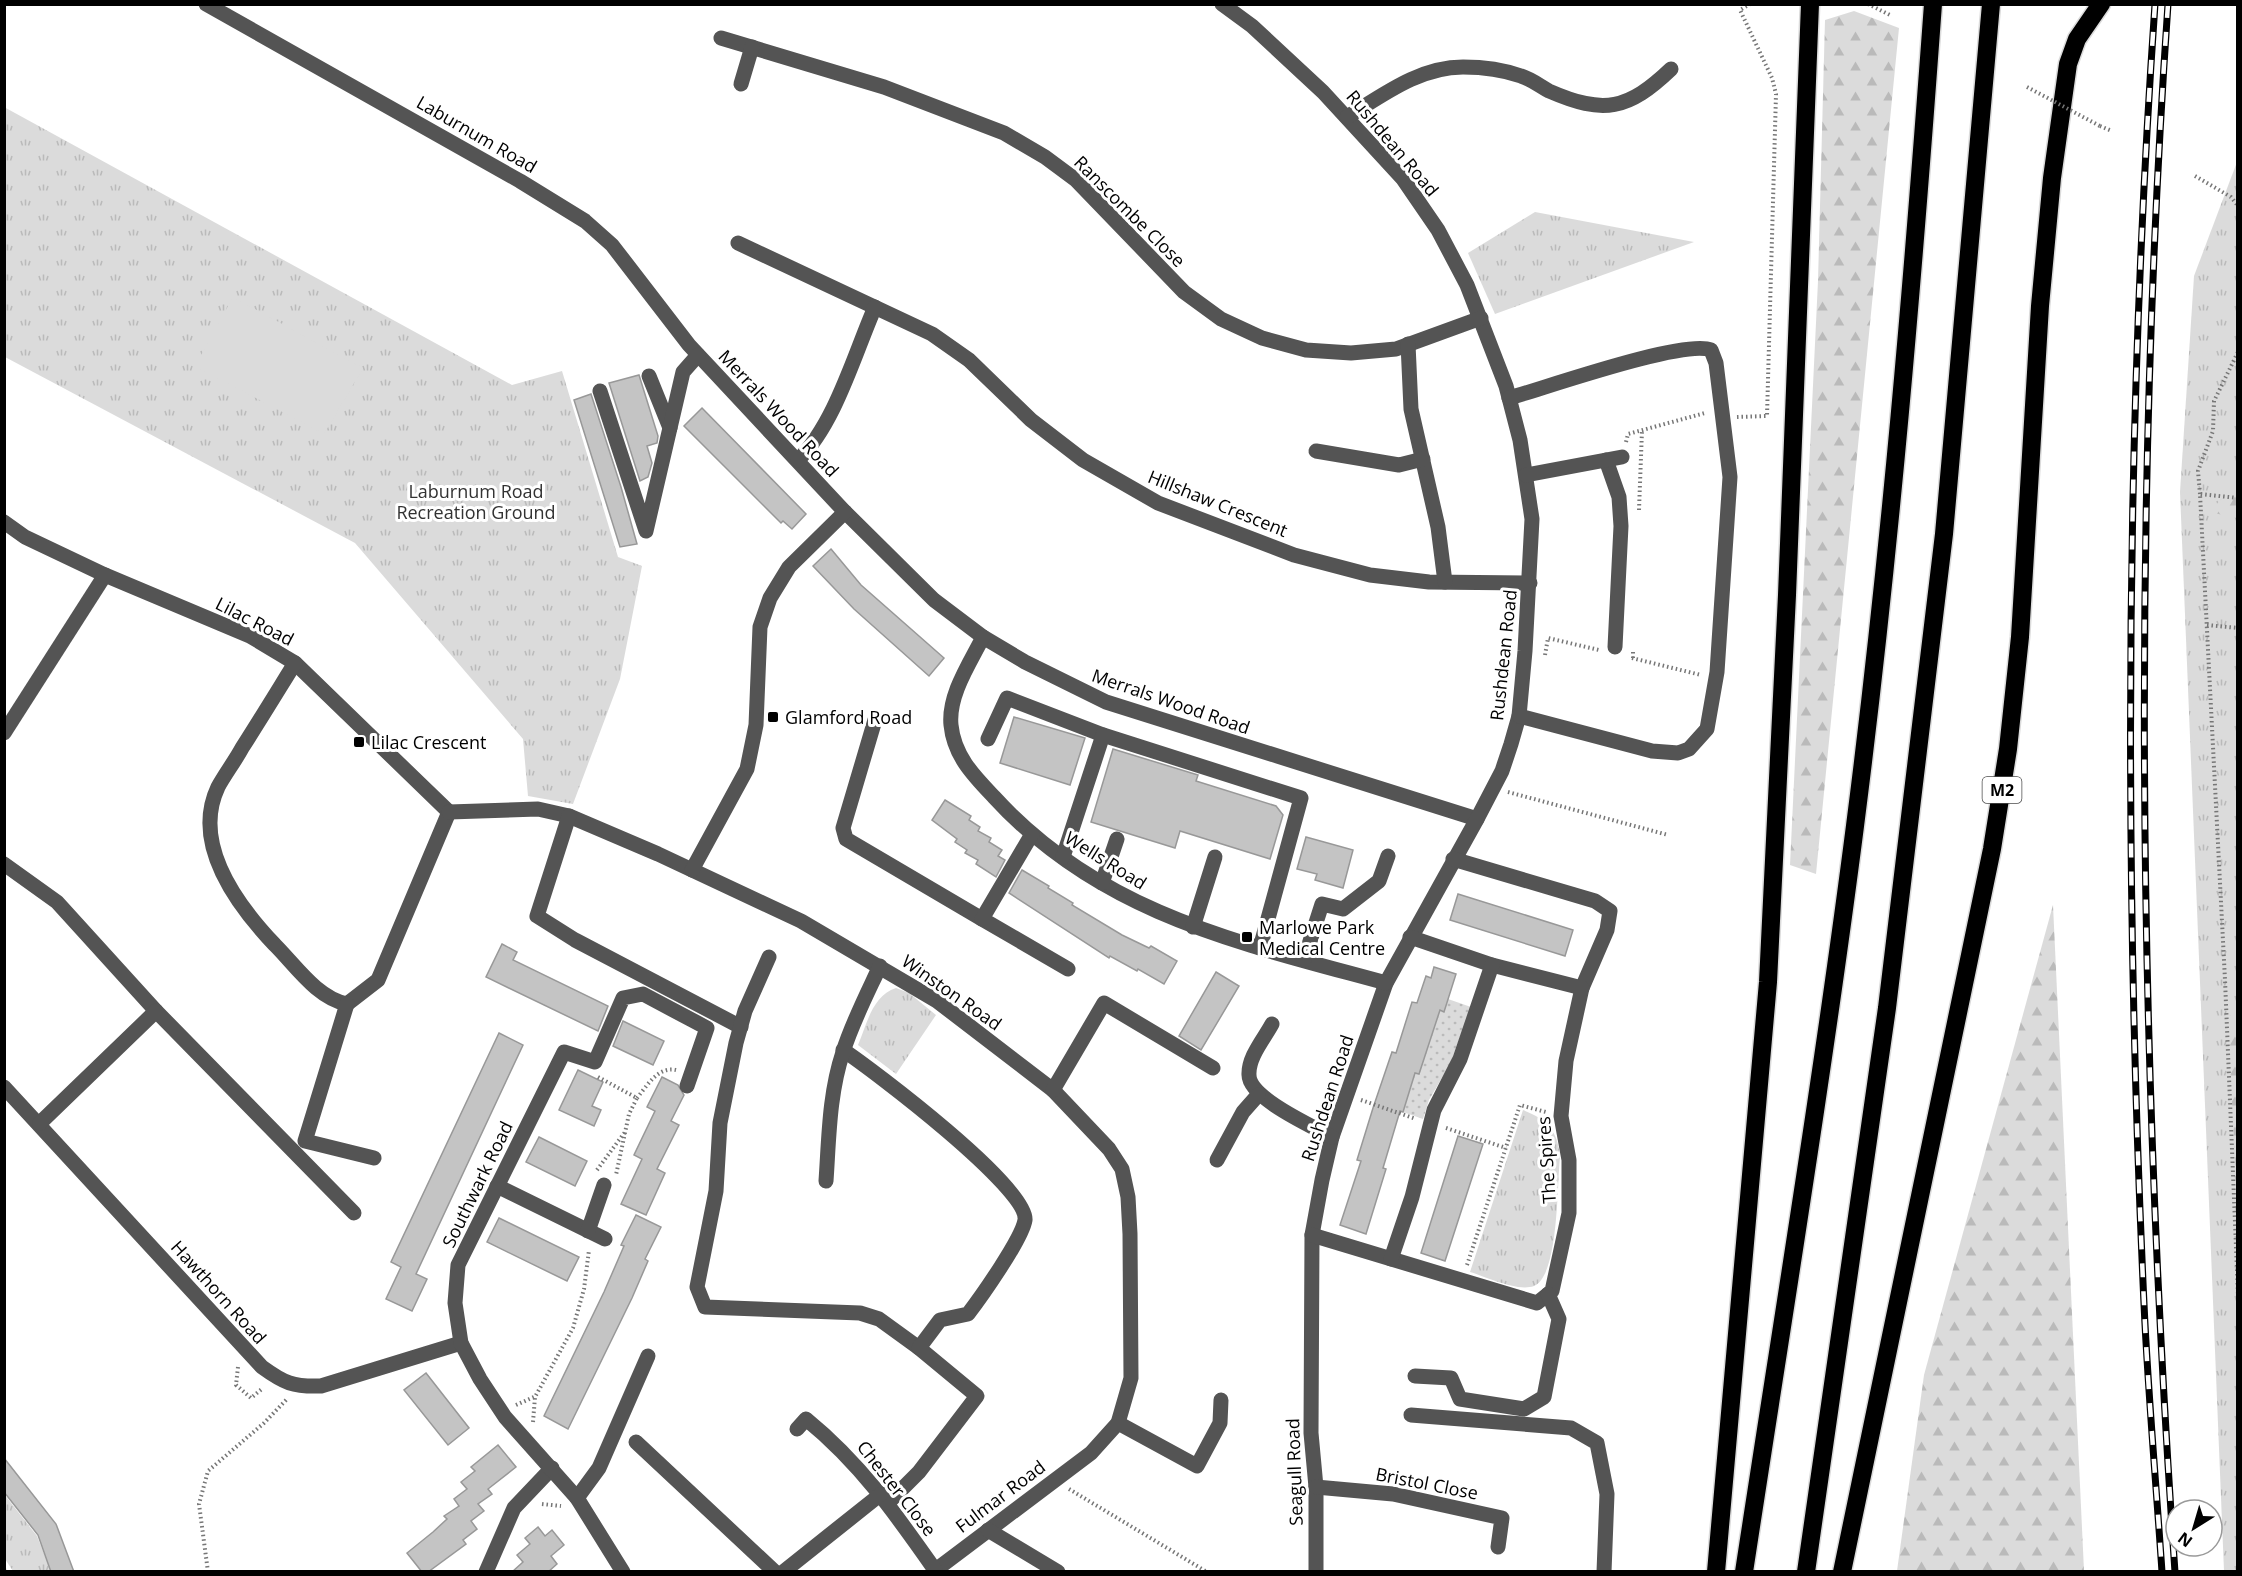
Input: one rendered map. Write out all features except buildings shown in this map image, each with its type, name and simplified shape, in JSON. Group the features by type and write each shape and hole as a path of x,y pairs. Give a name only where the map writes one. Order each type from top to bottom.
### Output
{"highway":[{"path":"1716,1572 1768,982 1787,595 1810,4"},
{"path":"1744,1572 1819,1094 1856,821 1912,280 1933,4"},
{"path":"1806,1572 1887,1008 1944,534 1991,4"},
{"name":"M2","path":"1842,1572 1992,849 2008,749 2020,638 2040,306 2052,178 2068,64 2078,39 2101,4"}],"street":[{"name":"Laburnum Road","path":"206,4 520,181 585,221 612,245 693,350"},
{"name":"Rushdean Road","path":"1222,4 1252,26 1347,117 1403,179 1438,230 1467,285 1481,318 1509,398 1526,475 1532,519 1530,583 1520,716 1502,771 1386,983 1332,1137 1312,1235 1311,1371"},
{"name":"Ranscombe Close","path":"721,38 884,87 1014,139 1045,157 1076,180 1184,292 1221,319 1262,338 1306,350 1351,353 1396,349 1481,318"},
{"path":"741,84 752,47"},
{"path":"1347,117 1412,78 1460,67 1522,76 1567,99 1587,105 1604,106 1629,101 1647,92 1671,69"},
{"name":"Hillshaw Crescent","path":"738,243 932,334 969,360 1031,420 1083,460 1158,503 1294,555 1370,574 1445,582 1530,583"},
{"path":"798,460 812,445 829,415 875,307"},
{"path":"1408,344 1411,409 1438,527 1445,582"},
{"path":"1509,398 1673,350 1701,346 1711,350 1716,363 1724,413 1730,477 1716,679 1707,729 1699,741 1689,749 1678,753 1652,751 1520,716"},
{"path":"600,391 646,531 683,372 693,350"},
{"name":"Merrals Wood Road","path":"693,350 845,512 934,600 983,637 1069,686 1106,702 1476,819"},
{"path":"650,376 670,428"},
{"path":"1316,451 1399,465 1423,459"},
{"path":"1526,475 1622,457"},
{"path":"1606,460 1619,496 1621,526 1615,647"},
{"path":"692,870 747,769 756,725 760,627 770,598 789,567 845,512"},
{"name":"Lilac Road","path":"4,522 26,537 105,575 250,636 295,663 449,812"},
{"path":"4,733 105,575"},
{"name":"Wells Road","path":"983,637 962,677 954,701 951,724 956,748 967,767 1032,834 1063,857 1131,900 1193,927 1386,983"},
{"path":"295,663 218,788 211,814 212,839 216,862 235,895 263,933 331,1000 347,1004"},
{"path":"988,739 1007,698 1103,735 1301,798 1260,948"},
{"path":"875,720 843,828 846,838 1068,969"},
{"path":"1063,857 1103,735"},
{"name":"Winston Road","path":"449,812 538,809 569,816 692,870 801,921 937,1000 1053,1090 1109,1149 1122,1169 1128,1197 1131,1378 1118,1423 1091,1453"},
{"path":"374,1158 305,1141 347,1004 378,980 449,812"},
{"path":"569,816 537,916 575,940 741,1027"},
{"path":"982,919 1032,834"},
{"path":"1102,883 1117,839"},
{"path":"1305,960 1322,904 1343,909 1379,881 1388,856"},
{"path":"1193,927 1215,857"},
{"name":"The Spires","path":"1453,859 1595,901 1610,911 1607,930 1582,988 1566,1061 1561,1116 1569,1161 1569,1213 1552,1291 1548,1294"},
{"path":"4,864 57,902 156,1011 354,1213"},
{"path":"1410,937 1492,965 1582,988"},
{"path":"769,957 741,1027 720,1123 716,1191 697,1287 705,1307 860,1313 879,1319 919,1348 977,1396 919,1473 783,1572"},
{"path":"1391,1259 1412,1197 1434,1110 1460,1059 1492,965"},
{"path":"826,1181 831,1103 843,1050 880,966"},
{"path":"595,1062 623,998 642,994 707,1028 689,1079"},
{"path":"1053,1090 1104,1003 1213,1068"},
{"path":"40,1123 156,1011"},
{"path":"1272,1024 1251,1062 1248,1077 1258,1095 1332,1137"},
{"path":"843,1050 880,1075 995,1173 1023,1208 1025,1220 985,1293 968,1314 940,1320 919,1348"},
{"name":"Southwark Road","path":"595,1062 564,1052 458,1265 454,1302 461,1343 505,1417 577,1498 623,1572"},
{"name":"Hawthorn Road","path":"4,1087 40,1123 262,1367 278,1379 293,1395"},
{"path":"1217,1160 1243,1112 1258,1095"},
{"path":"588,1231 604,1185"},
{"path":"497,1186 605,1239"},
{"path":"1312,1235 1537,1303 1548,1294 1559,1319 1544,1397 1524,1409 1460,1399 1451,1378 1415,1376"},
{"path":"293,1395 461,1343"},
{"path":"577,1498 599,1468 648,1356"},
{"name":"Seagull Road","path":"1311,1371 1311,1433 1316,1487 1316,1572"},
{"path":"1118,1423 1197,1466 1220,1423 1221,1400"},
{"path":"1412,1415 1571,1428 1597,1443 1607,1494 1604,1572"},
{"name":"Chester Close","path":"797,1429 806,1419 837,1445 885,1499 934,1571"},
{"path":"636,1442 775,1572"},
{"name":"Fulmar Road","path":"934,1571 1091,1453"},
{"path":"486,1572 514,1508 552,1468"},
{"name":"Bristol Close","path":"1316,1487 1393,1494 1502,1518 1498,1547"},
{"path":"988,1530 1058,1572"}],"path":[{"path":"1622,457 1628,434 1724,413 1767,416 1776,94 1772,78 1740,10 1750,4"},
{"path":"1868,4 1892,16"},
{"path":"2027,87 2112,131"},
{"path":"2195,176 2231,197 2238,206"},
{"path":"2238,352 2214,401 2213,431 2198,471 2225,980 2238,1295"},
{"path":"2200,494 2238,498"},
{"path":"2207,625 2238,628"},
{"path":"1493,788 1668,835"},
{"path":"595,1062 592,1074 637,1098"},
{"path":"625,1132 603,1160 592,1179 613,1191 625,1132 637,1098 657,1074 669,1068 689,1079"},
{"path":"1462,1280 1520,1105 1561,1116"},
{"path":"535,1397 573,1328 584,1289 590,1248 588,1231"},
{"path":"237,1360 236,1385 247,1398 251,1398 262,1388 268,1389"},
{"path":"278,1395 293,1395"},
{"path":"208,1572 199,1504 208,1471 293,1395"},
{"path":"1054,1480 1207,1572"},
{"path":"534,1507 552,1504 564,1508"}],"green space":[{"path":"1854,11 1899,28 1816,874 1790,865 1818,281 1825,20"},
{"name":"Laburnum Road Recreation Ground","path":"4,107 512,385 562,371 618,557 642,566 620,679 573,804 528,796 523,739 355,543 5,357"},
{"path":"2237,162 2237,1571 2224,1571 2224,1498 2221,1498 2180,492 2194,276"},
{"path":"1535,212 1694,242 1495,314 1468,253"},
{"path":"233,297 363,368 324,434 195,366"},
{"path":"2237,483 2237,518 2209,512"},
{"path":"2053,905 2084,1571 1897,1571 1924,1375"},
{"path":"896,988 909,993 936,1015 896,1074 858,1045 876,1004 881,997"},
{"path":"1448,999 1471,1007 1450,1064 1429,1100 1423,1119 1403,1112 1415,1073 1419,1074 1439,1010 1444,1012"},
{"path":"2227,1013 2237,1021 2237,1191"},
{"path":"1523,1110 1538,1117 1549,1127 1557,1140 1560,1157 1555,1227 1548,1265 1542,1279 1534,1286 1519,1287 1470,1272"},
{"path":"4,1494 37,1536 51,1571 13,1571 5,1559"}],"railway":[{"path":"2155,4 2145,166 2133,491 2131,817 2133,979 2144,1304 2162,1572"},
{"path":"2168,4 2156,200 2149,396 2144,788 2147,984 2154,1180 2175,1572"}],"place":[{"name":"Glamford Road","path":"773,717"},
{"name":"Lilac Crescent","path":"359,742"},
{"name":"Marlowe Park Medical Centre","path":"1247,937"}]}
